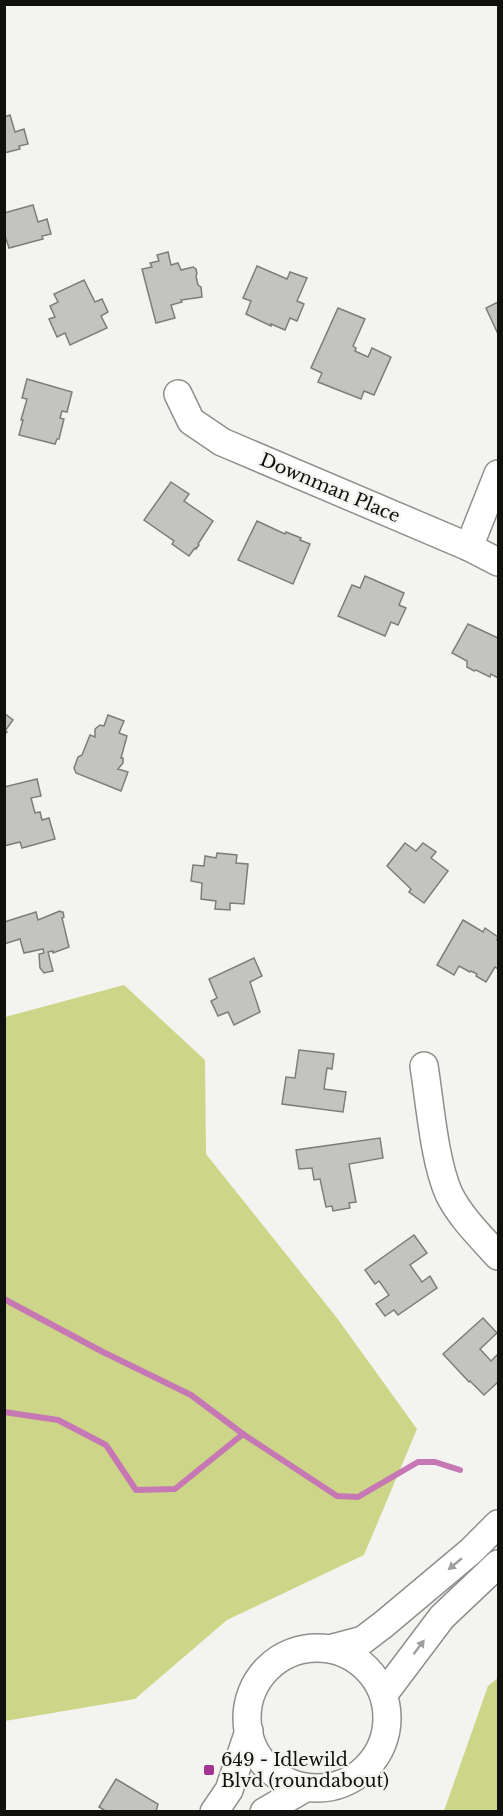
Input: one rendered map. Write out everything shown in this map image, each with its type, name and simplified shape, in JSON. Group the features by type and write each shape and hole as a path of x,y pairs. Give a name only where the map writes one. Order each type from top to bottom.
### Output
{"street":[{"name":"Downman Place","path":"178,394 192,421 222,442 469,547 498,562"},
{"path":"469,547 498,474"},
{"path":"424,1066 439,1159 449,1193 464,1218 498,1256"},
{"path":"333,1648 355,1658 373,1673 384,1694 388,1715 386,1736 377,1755 363,1772 345,1783 324,1788 305,1788 284,1780 268,1769 256,1753 246,1711 253,1688 266,1668 286,1654 309,1647 333,1648 363,1640 471,1551 498,1524"},
{"path":"384,1694 442,1617 498,1564"},
{"path":"214,1812 229,1790 249,1731"},
{"path":"264,1812 305,1788"}],"green space":[{"path":"124,985 205,1060 206,1154 337,1318 417,1429 364,1555 227,1620 135,1699 5,1721 5,1017"},
{"path":"498,1678 498,1811 444,1811 488,1686"}],"building":[{"path":"10,115 15,132 24,129 28,144 19,146 20,149 4,153 4,117"},
{"path":"33,205 38,222 47,219 51,234 42,236 43,239 9,248 4,233 4,213"},
{"path":"168,252 171,265 178,263 181,270 193,267 196,269 202,297 181,300 182,302 171,305 175,318 156,323 142,269 152,267 150,263 159,261 157,255"},
{"path":"257,266 287,279 290,272 307,278 297,301 304,304 297,321 290,318 285,330 246,314 251,301 243,298"},
{"path":"84,280 95,302 102,299 108,312 101,316 107,328 70,345 65,333 57,337 49,319 55,317 50,306 58,302 54,294"},
{"path":"498,302 498,334 486,308"},
{"path":"338,308 365,319 353,346 356,348 355,351 368,357 372,348 391,357 374,395 364,391 361,399 318,382 322,373 311,368"},
{"path":"27,379 72,392 67,412 62,411 60,418 64,419 59,439 55,444 19,435 27,399 22,398"},
{"path":"171,482 189,494 184,501 213,521 199,545 189,556 172,544 174,541 144,520"},
{"path":"257,521 285,534 286,532 301,538 300,540 310,544 293,584 238,560"},
{"path":"365,576 404,593 399,605 406,608 398,625 391,622 385,636 338,616 352,585 360,588"},
{"path":"468,624 498,638 498,678 491,674 490,677 474,671 467,667 467,661 452,653"},
{"path":"4,713 13,720 4,735"},
{"path":"108,715 124,721 119,733 127,736 121,758 123,758 123,763 118,769 128,772 121,791 76,773 74,768 90,735 95,737 95,729 100,725 104,726"},
{"path":"37,779 41,796 31,798 35,813 40,812 42,820 49,818 55,839 22,848 20,842 4,846 4,787"},
{"path":"405,843 416,851 423,843 436,852 431,858 448,871 424,903 409,892 411,889 387,866"},
{"path":"217,853 237,855 236,863 248,864 244,904 230,903 230,910 215,909 216,901 201,899 202,883 191,881 193,865 204,866 205,856 216,858"},
{"path":"60,911 63,912 64,917 62,918 69,947 53,953 53,951 48,952 53,971 44,973 40,968 39,954 44,953 43,949 24,953 20,939 4,944 4,922 36,912 38,920"},
{"path":"463,920 483,932 485,928 498,937 498,969 495,967 486,982 476,976 477,974 459,966 454,975 437,965"},
{"path":"254,958 262,976 250,982 260,1012 234,1025 228,1012 218,1016 211,1001 217,998 209,979"},
{"path":"299,1050 334,1054 332,1069 327,1068 324,1089 346,1092 343,1112 282,1104 286,1077 295,1078"},
{"path":"380,1138 383,1158 349,1164 356,1202 349,1203 350,1208 333,1211 332,1206 326,1207 320,1179 314,1180 312,1168 299,1169 296,1150"},
{"path":"414,1235 427,1253 410,1265 422,1282 430,1276 437,1288 398,1315 394,1310 385,1316 376,1304 389,1295 379,1281 375,1284 365,1270"},
{"path":"483,1318 497,1333 480,1349 491,1361 498,1354 498,1382 484,1395 443,1354"},
{"path":"116,1779 158,1804 156,1812 103,1812 104,1810 99,1807"}],"waterway":[{"path":"4,1299 101,1351 191,1395 243,1434"},
{"path":"4,1412 58,1420 106,1445 136,1490 175,1489 243,1434 337,1496 358,1497 418,1462 435,1462 460,1470"}],"place":[{"name":"649 - Idlewild Blvd (roundabout)","path":"209,1770"}]}
